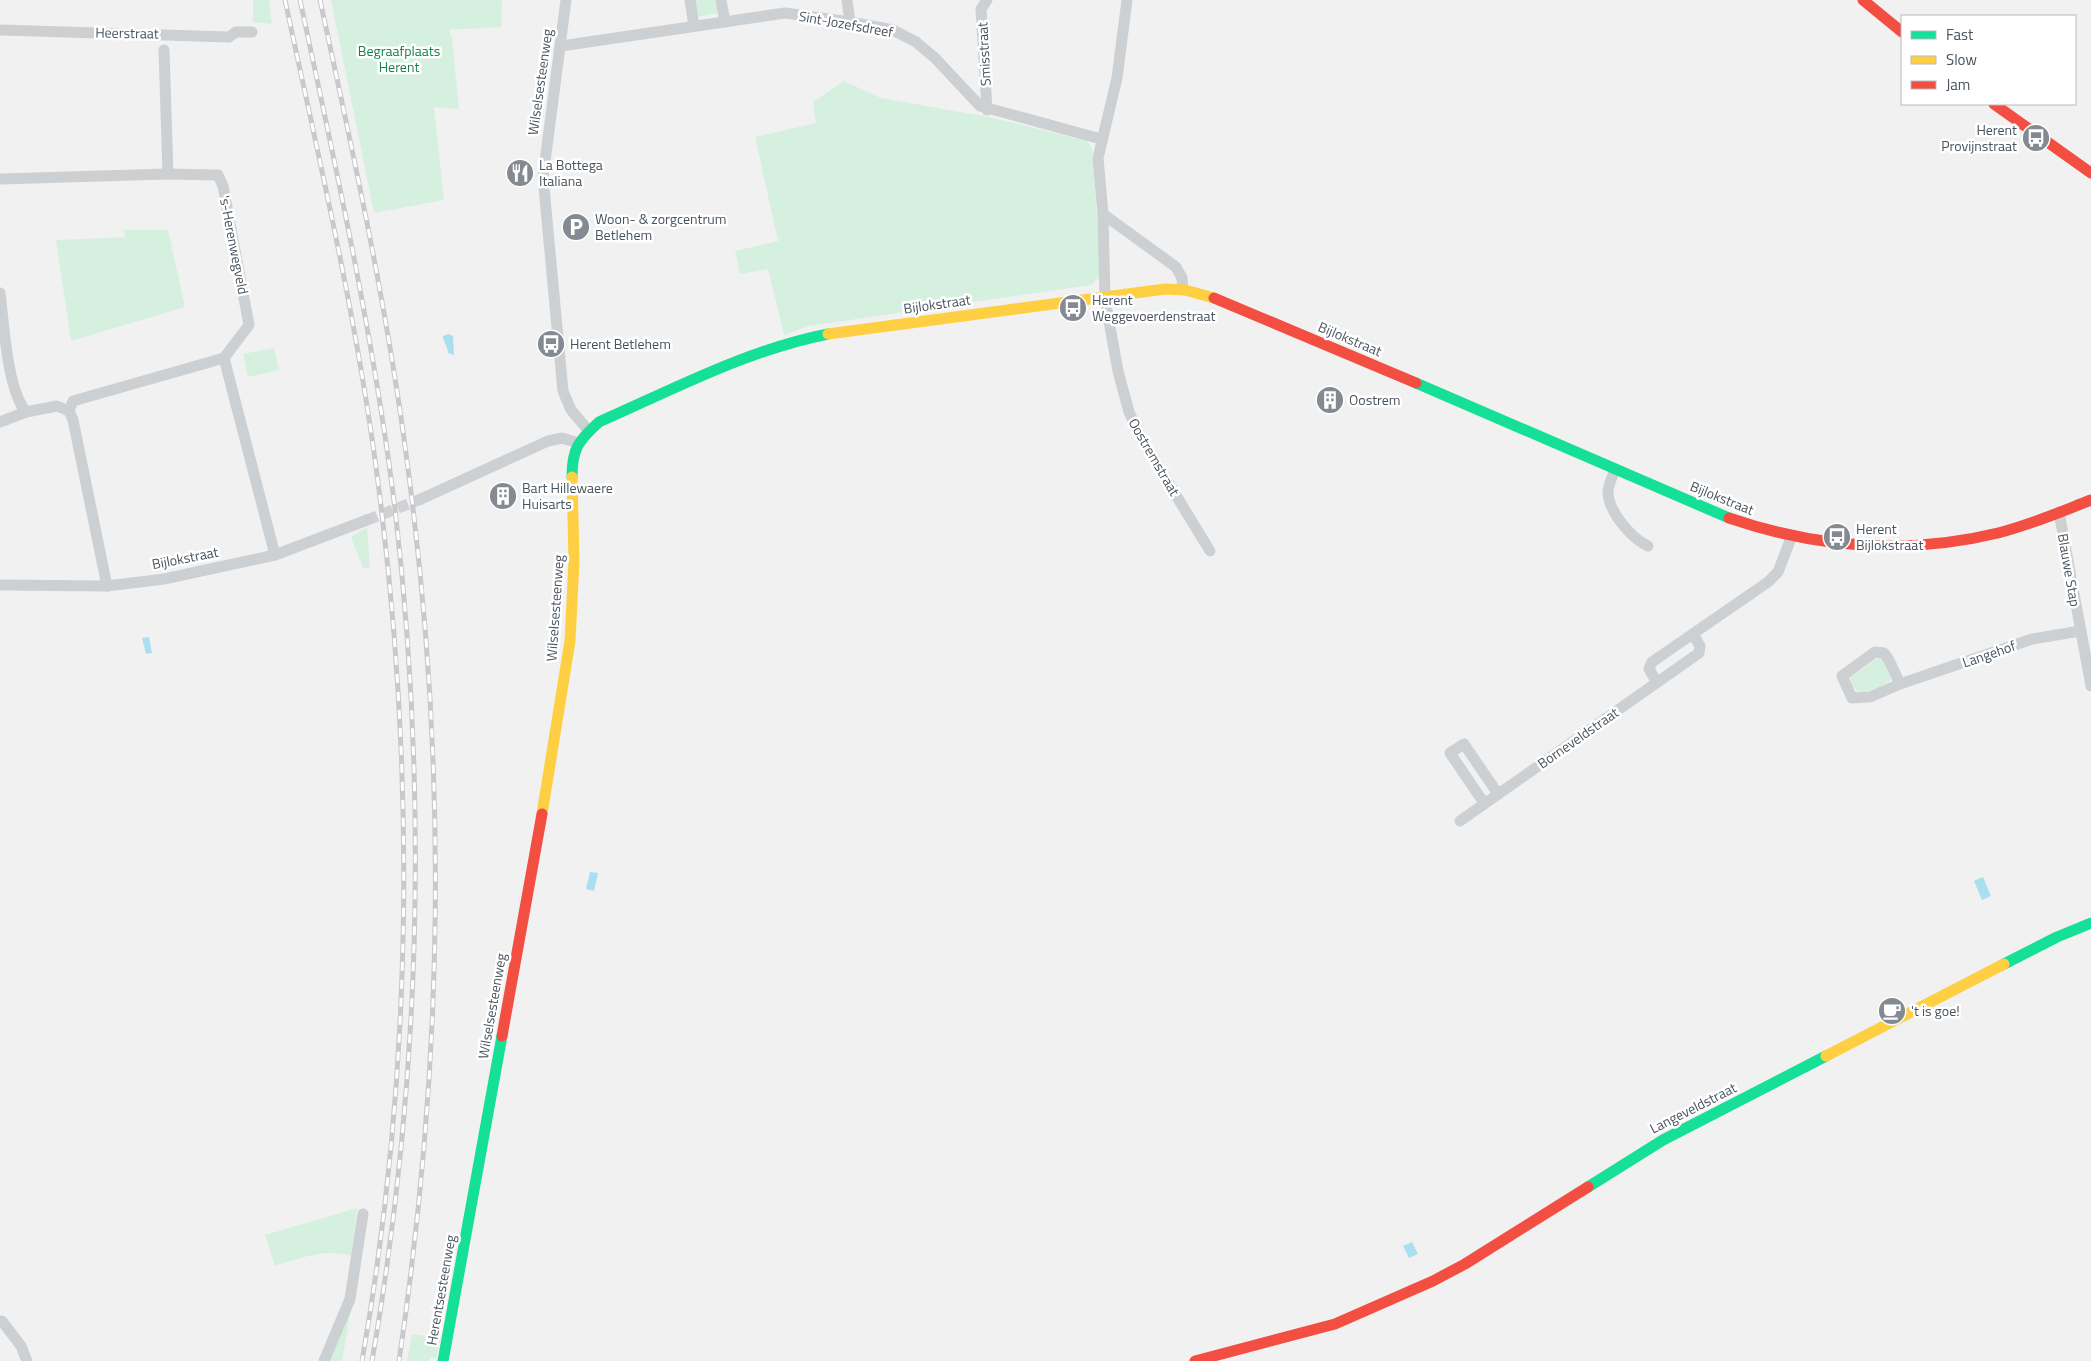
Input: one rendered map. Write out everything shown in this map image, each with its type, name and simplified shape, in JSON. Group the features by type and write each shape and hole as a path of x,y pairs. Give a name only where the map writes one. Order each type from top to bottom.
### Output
{"street":[{"name":"Wilselsesteenweg","path":"468,1225 548,781 570,641 574,561 572,457 578,443 588,430 571,410 563,391 544,208 544,153 561,46 566,0"},
{"path":"690,0 694,26"},
{"path":"721,0 725,22"},
{"path":"848,0 850,22"},
{"name":"Smisstraat","path":"987,0 982,8 987,110"},
{"name":"Oostremstraat","path":"1127,0 1117,78 1098,158 1103,214 1105,296 1118,371 1129,412 1141,438 1210,551"},
{"path":"1863,0 1901,31"},
{"name":"Sint-Jozefsdreef","path":"561,46 785,13 850,22 893,30 916,42 935,58 980,106 987,110 1101,139"},
{"name":"Heerstraat","path":"0,30 229,37 236,32 252,32"},
{"path":"164,50 168,174"},
{"path":"1995,105 2091,173"},
{"name":"'s-Herenwegveld","path":"0,179 168,174 218,175 222,186 249,326 224,358"},
{"path":"1103,214 1176,266 1182,278 1182,289"},
{"name":"Bijlokstraat","path":"588,430 603,419 763,350 789,342 843,331 1105,296 1182,289 1212,296 1240,307 1720,515 1791,538 1860,546 1927,545 1999,533 2091,500"},
{"path":"0,293 8,353 19,404 26,412"},
{"path":"69,411 73,401 224,358 275,555"},
{"path":"0,422 26,412 57,406 69,411 73,420 107,586"},
{"path":"421,499 548,441 562,438 578,443"},
{"path":"1615,470 1609,486 1609,499 1613,509 1633,535 1648,546"},
{"name":"Blauwe Stap","path":"2059,512 2091,686"},
{"name":"Bijlokstraat","path":"0,585 107,586 164,579 275,555 367,520"},
{"path":"1656,681 1649,669 1652,662 1768,582 1778,572 1791,538"},
{"name":"Langehof","path":"1900,684 1890,660 1884,653 1875,652 1842,676 1852,698 1870,697 1900,684 2032,639 2080,631"},
{"name":"Borneveldstraat","path":"1460,821 1698,653 1700,646 1693,634"},
{"path":"1484,804 1450,753 1464,744 1498,794"},
{"name":"Langeveldstraat","path":"1195,1361 1315,1330 1359,1314 1434,1282 1663,1140 2057,937 2091,923"},
{"path":"324,1361 350,1299 363,1214"},
{"name":"Herentsesteenweg","path":"443,1361 468,1225"},
{"path":"2,1321 18,1340 27,1361"}],"green space":[{"path":"253,0 269,0 272,24 253,22"},
{"name":"Begraafplaats Herent","path":"331,0 502,0 501,27 449,30 452,38 459,109 434,107 444,200 374,213"},
{"path":"694,0 717,0 719,13 697,17"},
{"path":"844,81 881,98 989,117 1087,141 1092,148 1101,276 1091,285 809,326 784,335 768,269 740,274 735,251 778,241 755,137 816,123 813,102"},
{"path":"124,230 168,230 185,307 71,341 56,240 125,237"},
{"path":"274,348 279,370 248,377 243,354"},
{"path":"367,527 370,568 363,568 351,537"},
{"path":"1878,658 1885,659 1891,679 1886,684 1873,689 1864,692 1857,691 1849,682 1851,677"},
{"path":"357,1208 351,1256 332,1253 322,1254 304,1257 275,1266 265,1235"},
{"path":"351,1310 342,1361 328,1361"},
{"path":"412,1334 441,1338 436,1358 430,1357 429,1361 407,1361"}],"water":[{"path":"449,334 453,336 454,355 448,353 443,338 443,336"},
{"path":"149,637 152,653 146,654 142,638"},
{"path":"590,872 598,873 594,891 586,889"},
{"path":"1983,877 1991,896 1982,900 1974,881"},
{"path":"1412,1242 1418,1254 1409,1258 1403,1246"}],"tunnel":[{"path":"367,520 421,499"}],"railway":[{"path":"285,0 358,350 376,467 389,578 398,690 403,802 404,914 400,1027 392,1138 379,1250 362,1361"},
{"path":"300,0 353,253 386,445 395,509 412,722 415,829 414,936 410,1042 401,1149 372,1361"},
{"path":"320,0 345,115 390,345 407,461 420,575 429,687 434,799 435,911 432,1023 425,1135 414,1247 399,1361"}],"traffic: fast":[{"path":"572,477 575,452 581,440 599,422 740,360 798,341 828,334"},
{"path":"1416,383 1729,518"},
{"path":"2004,964 2057,937 2091,923"},
{"path":"443,1361 502,1036"},
{"path":"1588,1187 1663,1140 1826,1056"}],"traffic: slow":[{"path":"828,334 1165,289 1185,290 1214,298"},
{"path":"542,814 570,641 574,561 572,477"},
{"path":"1826,1056 2004,964"}],"traffic: jam":[{"path":"1863,0 1901,31"},
{"path":"1995,105 2091,173"},
{"path":"1214,298 1416,383"},
{"path":"1729,518 1762,528 1829,542 1897,546 1964,540 1998,533 2045,518 2091,500"},
{"path":"502,1036 542,814"},
{"path":"1195,1361 1335,1324 1433,1281 1465,1264 1588,1187"}],"place":[{"name":"Herent Provijnstraat","path":"2036,138"},
{"name":"La Bottega Italiana","path":"520,173"},
{"name":"Woon- & zorgcentrum Betlehem","path":"576,227"},
{"name":"Herent Weggevoerdenstraat","path":"1073,308"},
{"name":"Herent Betlehem","path":"551,344"},
{"name":"Oostrem","path":"1330,400"},
{"name":"Bart Hillewaere Huisarts","path":"503,496"},
{"name":"Herent Bijlokstraat","path":"1837,537"},
{"name":"'t is goe!","path":"1892,1011"}]}
